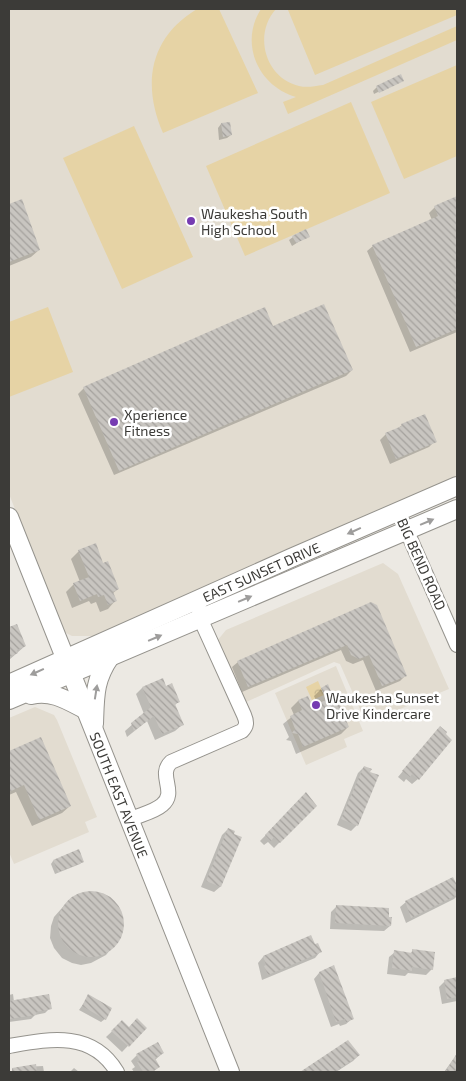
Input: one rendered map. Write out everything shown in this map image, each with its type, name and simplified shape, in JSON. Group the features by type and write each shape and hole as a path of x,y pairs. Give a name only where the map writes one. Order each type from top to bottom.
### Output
{"main road":[{"name":"EAST SUNSET DRIVE","path":"68,666 115,636 457,486"},
{"name":"EAST SUNSET DRIVE","path":"68,666 110,657 457,509"},
{"name":"SOUTH EAST AVENUE","path":"9,516 230,1072"},
{"path":"57,636 65,639 87,640 115,636"},
{"path":"93,730 99,675 110,657"},
{"path":"9,684 68,666"},
{"path":"9,700 68,666"},
{"path":"9,700 36,694 50,694 64,698 84,708"}],"street":[{"name":"BIG BEND ROAD","path":"398,511 457,645"},
{"path":"129,820 160,807 166,801 170,793 165,774 171,762 242,731 246,726 247,722 200,618 198,599"},
{"path":"9,1046 48,1039 74,1041 87,1046 106,1058 117,1072"}],"shaded area":[{"path":"9,9 457,9 457,479 95,636 72,636 66,633 62,628 9,494"},
{"path":"383,563 398,574 449,689 373,720 370,714 363,716 340,664 334,662 244,703 217,641 226,630"},
{"name":"Waukesha Sunset Drive Kindercare","path":"336,666 363,731 344,739 347,747 306,765 275,693"},
{"path":"35,707 54,715 57,720 97,817 85,822 89,832 14,864 9,852 9,718"}],"green space":[{"path":"197,9 219,9 258,93 163,133 156,115 153,97 152,80 154,64 168,34"},
{"path":"261,9 276,9 269,19 265,30 266,54 271,65 287,81 302,87 323,85 457,26 457,40 288,114 283,102 296,97 271,83 262,73 252,49 255,22"},
{"path":"457,9 457,15 315,75 288,10"},
{"path":"457,65 457,156 404,179 371,102"},
{"path":"351,102 390,193 245,256 206,166"},
{"path":"134,126 193,257 122,289 63,158"},
{"path":"48,307 73,372 9,397 9,322"},
{"path":"318,681 324,695 312,700 306,687"}],"building":[{"path":"401,74 404,81 379,93 376,86"},
{"path":"230,122 232,135 223,137 221,123"},
{"path":"457,196 457,329 416,347 372,245 438,216 434,206"},
{"path":"22,199 40,250 9,262 9,204"},
{"path":"306,229 310,237 296,243 292,236"},
{"path":"324,304 353,370 119,471 83,387 265,307 273,326"},
{"path":"425,414 437,442 396,459 385,433"},
{"path":"96,543 103,563 108,561 119,589 113,592 117,601 108,605 104,595 98,597 97,594 80,601 73,583 89,577 78,550"},
{"path":"371,602 377,605 407,676 382,686 369,655 359,659 351,655 347,645 248,687 237,661"},
{"path":"17,624 26,646 17,650 18,653 9,657 9,627"},
{"path":"163,678 166,686 172,683 180,702 175,704 184,725 162,734 154,716 134,731 131,723 151,707 142,687"},
{"path":"328,684 333,697 336,696 349,727 303,747 298,734 292,733 295,729 290,716 302,710 298,700 308,696 312,706 326,700 321,688"},
{"path":"440,726 452,740 419,780 412,774 410,777 402,771"},
{"path":"41,737 71,806 39,820 24,785 9,792 9,751"},
{"path":"364,766 372,769 370,772 379,775 358,826 341,819"},
{"path":"306,792 317,806 280,843 274,837 271,841 265,835"},
{"path":"228,828 235,831 234,834 242,837 221,887 206,881"},
{"path":"79,849 84,862 58,872 53,860"},
{"path":"453,877 457,885 457,895 411,918 405,901"},
{"path":"84,891 98,891 110,896 119,905 124,917 122,937 115,948 98,957 84,957 72,952 63,943 58,931 58,917 63,905 72,896"},
{"path":"336,905 389,908 389,917 392,917 391,926 335,923"},
{"path":"311,935 315,944 318,943 322,952 268,975 264,966 266,965 263,956"},
{"path":"412,949 435,952 433,970 412,967 412,971 392,968 394,950 412,953"},
{"path":"334,965 354,1019 346,1022 345,1019 336,1022 319,972"},
{"path":"457,977 457,997 447,999 444,980"},
{"path":"49,994 52,1009 36,1012 37,1015 9,1019 9,1001"},
{"path":"88,994 112,1008 106,1020 82,1006"},
{"path":"137,1018 147,1028 129,1047 111,1031 122,1020 129,1027"},
{"path":"348,1040 360,1055 335,1072 300,1072"},
{"path":"158,1042 164,1053 155,1058 160,1067 151,1072 143,1072 137,1062 140,1061 136,1054"},
{"path":"457,1053 457,1072 445,1072"},
{"path":"36,1064 37,1072 12,1072 12,1068"}],"place":[{"name":"Waukesha South High School","path":"191,221"},
{"name":"Xperience Fitness","path":"114,422"},
{"name":"Waukesha Sunset Drive Kindercare","path":"316,705"}]}
